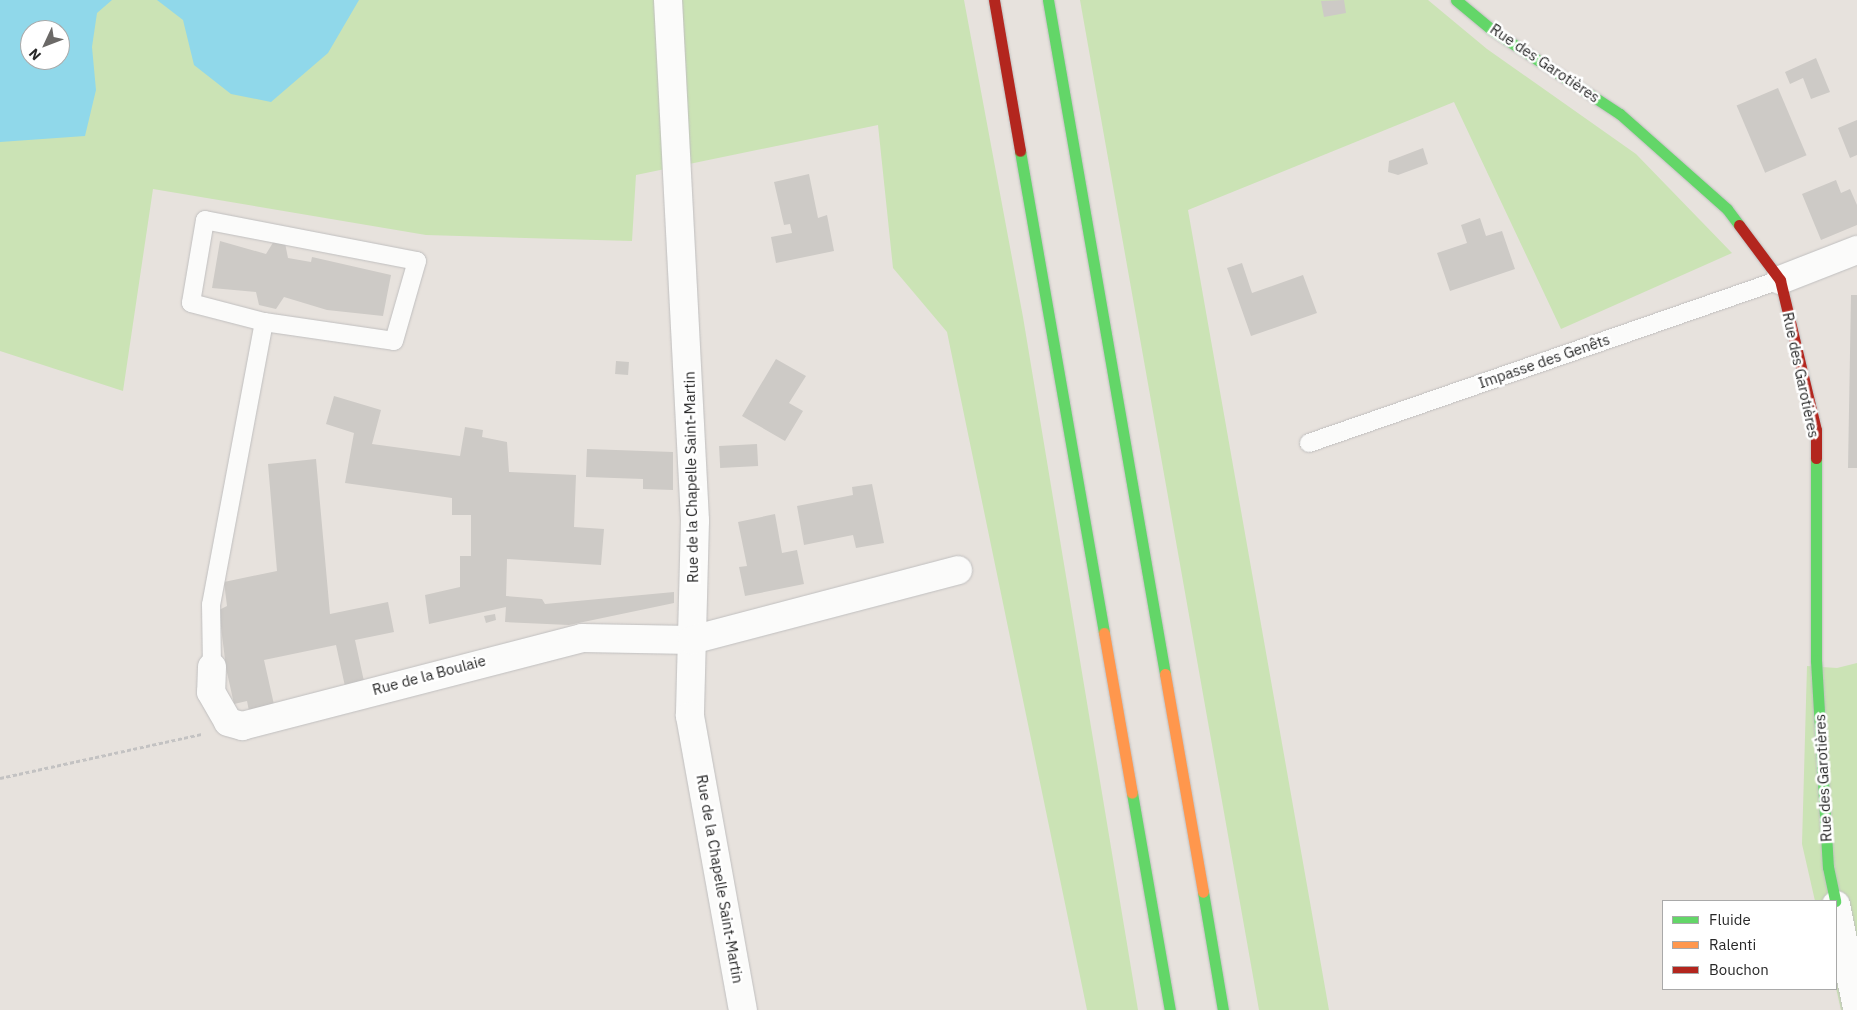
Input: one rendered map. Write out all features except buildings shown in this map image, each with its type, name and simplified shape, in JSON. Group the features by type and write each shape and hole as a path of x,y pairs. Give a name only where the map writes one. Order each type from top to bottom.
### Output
{"main road":[{"path":"994,0 1170,1010"},
{"path":"1048,0 1223,1010"},
{"name":"Rue des Garotières","path":"1456,0 1492,30 1620,114 1727,209 1780,280 1816,430 1816,660 1828,867 1835,900"}],"street":[{"name":"Rue de la Chapelle Saint-Martin","path":"668,0 695,521 690,716 743,1010"},
{"path":"1780,280 1857,250"},
{"name":"Rue de la Boulaie","path":"242,726 582,638 692,640 958,570"},
{"path":"212,667 211,692 228,722 242,726"},
{"path":"1837,910 1857,1008"}],"lane":[{"path":"205,220 417,261 394,341 264,322 191,303 205,220"},
{"name":"Impasse des Genêts","path":"1309,443 1780,280"},
{"path":"212,667 211,605 264,322"}],"path":[{"path":"0,778 242,726"}],"green space":[{"path":"0,0 964,0 1023,317 1138,1010 1087,1010 947,332 893,268 878,125 636,175 632,241 426,235 153,189 123,391 0,351"},
{"path":"1080,0 1428,0 1487,49 1636,154 1732,253 1561,329 1454,102 1188,210 1329,1010 1259,1010"},
{"path":"1857,663 1857,1010 1841,1010 1836,990 1837,900 1815,900 1802,844 1807,666 1837,668"}],"water":[{"path":"0,0 112,0 97,13 92,47 96,90 85,136 0,142"},
{"path":"157,0 359,0 328,53 271,102 231,94 194,65 183,20"}],"traffic: fast":[{"path":"1048,0 1165,674"},
{"path":"1456,0 1492,30 1620,114 1727,209 1739,225"},
{"path":"1020,151 1104,633"},
{"path":"1816,458 1816,660 1828,867 1835,900"},
{"path":"1132,793 1170,1010"},
{"path":"1203,892 1223,1010"}],"traffic: slow":[{"path":"1104,633 1132,793"},
{"path":"1165,674 1203,892"}],"traffic: jam":[{"path":"994,0 1020,151"},
{"path":"1739,225 1780,280 1816,430 1816,458"}]}
